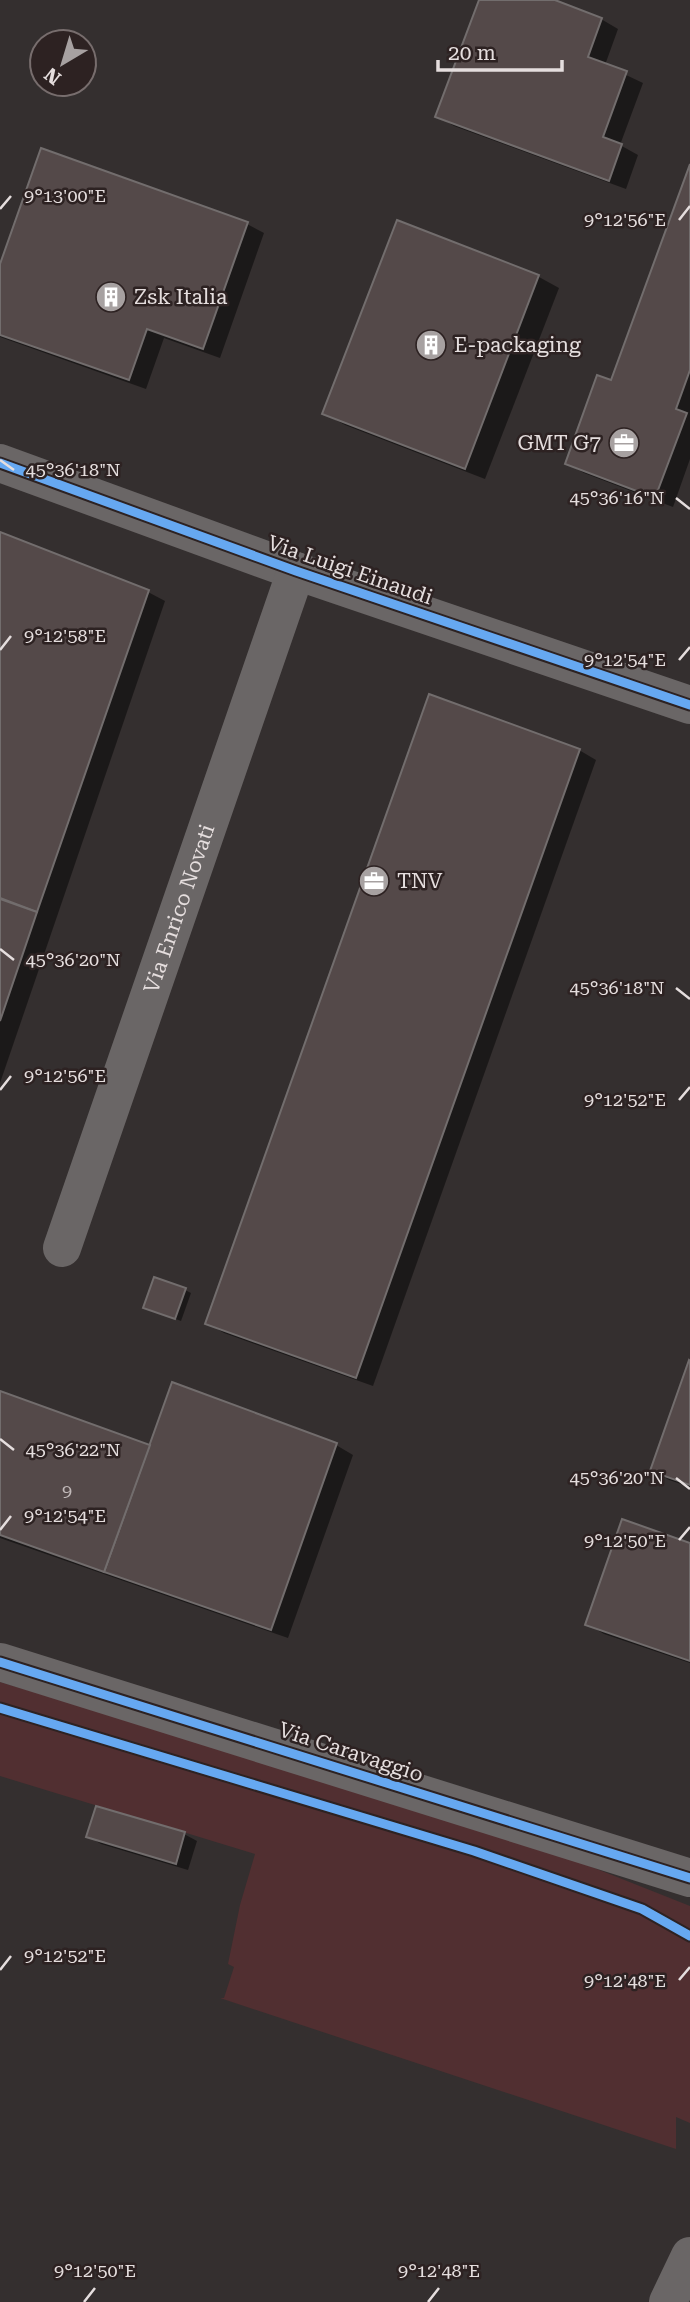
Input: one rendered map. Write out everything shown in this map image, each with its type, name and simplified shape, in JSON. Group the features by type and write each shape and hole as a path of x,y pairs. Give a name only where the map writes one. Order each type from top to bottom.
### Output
{"street":[{"name":"Via Luigi Einaudi","path":"0,463 296,571 690,705"},
{"name":"Via Enrico Novati","path":"62,1248 296,571"},
{"name":"Via Caravaggio","path":"0,1662 690,1878"},
{"path":"668,2302 690,2256"}],"shaded area":[{"path":"0,1682 486,1825 690,1906 690,2123 676,2117 676,2149 220,1998 224,1998 234,1967 228,1964 240,1905 255,1854 0,1776"}],"building":[{"path":"479,0 555,0 602,18 588,57 627,71 603,137 622,144 609,181 435,117"},
{"name":"Zsk Italia","path":"41,148 248,222 203,349 147,329 129,380 0,335 0,264"},
{"path":"690,164 690,370 676,409 687,413 655,498 565,464 597,375 611,380"},
{"name":"E-packaging","path":"397,220 539,275 465,469 322,414"},
{"path":"0,532 149,590 37,912 0,898"},
{"path":"429,694 580,749 356,1378 205,1324"},
{"path":"0,899 37,912 0,1021"},
{"path":"154,1277 186,1288 175,1319 143,1308"},
{"path":"690,1361 690,1485 650,1471"},
{"path":"172,1382 337,1443 271,1630 104,1572"},
{"path":"0,1391 150,1445 104,1572 0,1535"},
{"path":"622,1519 690,1543 690,1661 585,1625"},
{"path":"96,1806 185,1832 176,1864 86,1837"}],"cycle path":[{"path":"0,463 296,571 690,705"},
{"path":"0,1662 690,1878"},
{"path":"0,1708 474,1851 642,1909 690,1936"}],"place":[{"name":"Zsk Italia","path":"111,297"},
{"name":"E-packaging","path":"431,345"},
{"name":"GMT G7","path":"624,443"},
{"name":"TNV","path":"374,881"}]}
